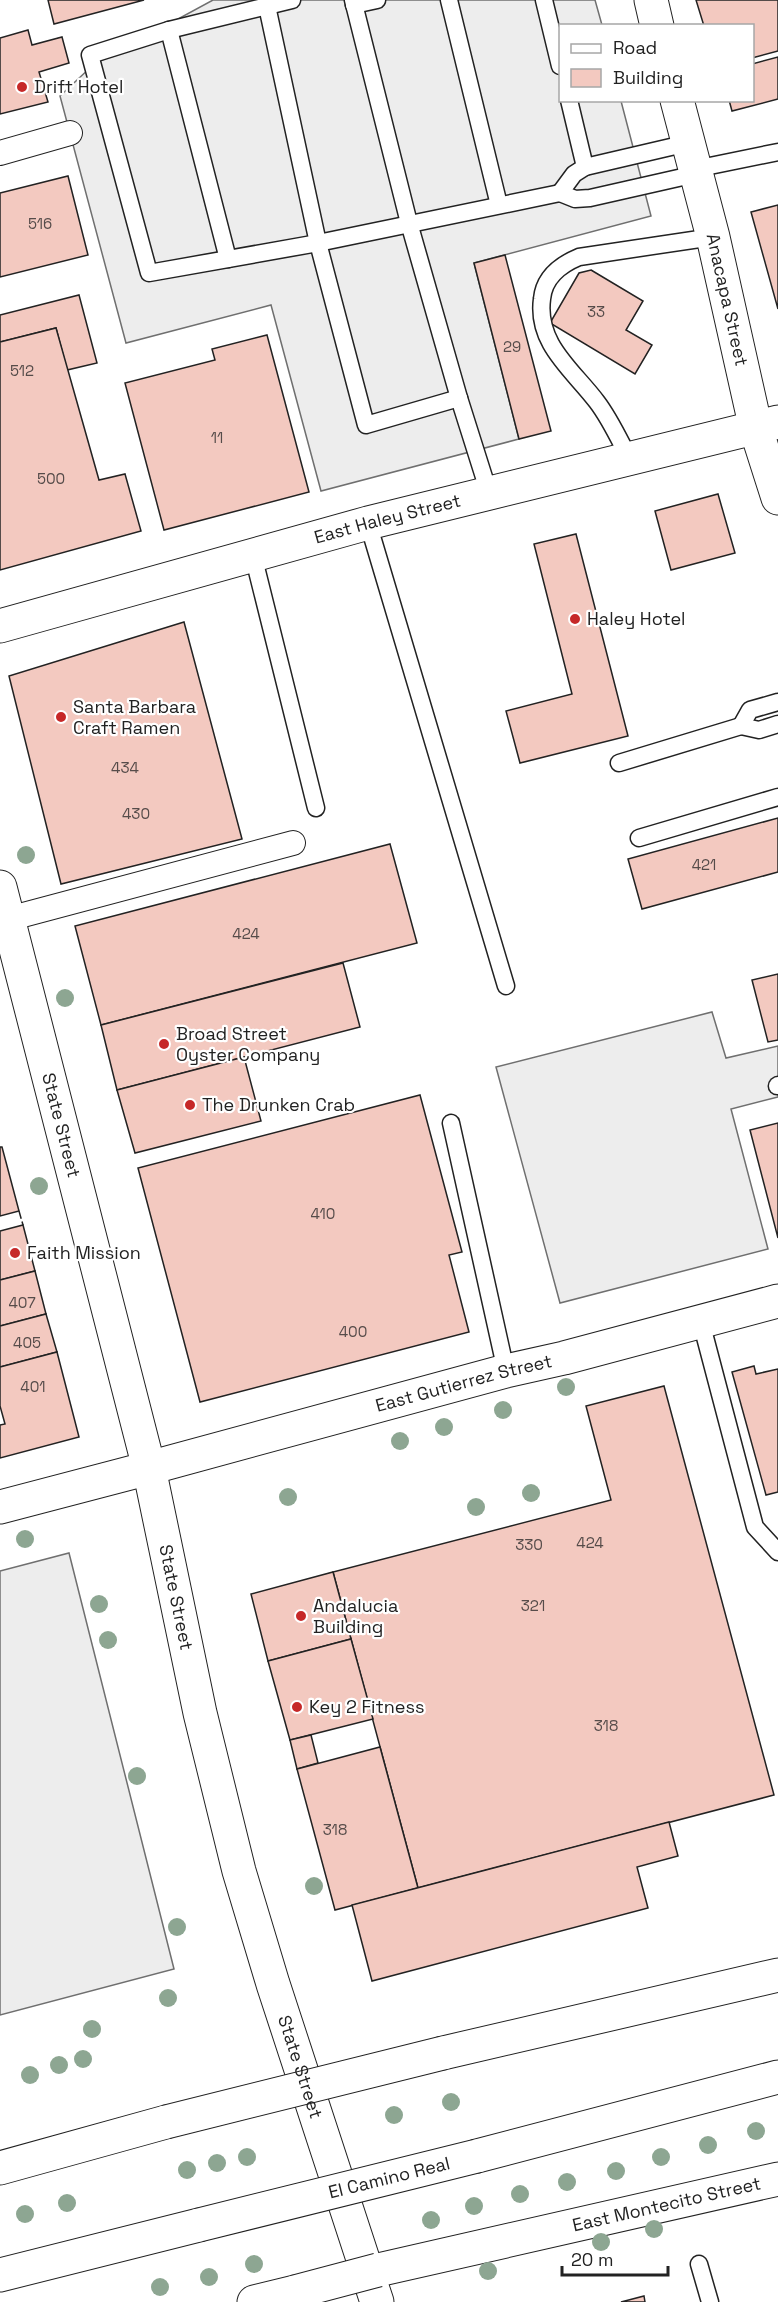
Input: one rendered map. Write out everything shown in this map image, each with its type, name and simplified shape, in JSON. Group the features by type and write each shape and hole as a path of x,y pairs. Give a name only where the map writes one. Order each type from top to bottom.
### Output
{"main road":[{"path":"651,0 657,24"},
{"name":"Anacapa Street","path":"678,102 767,426 778,498"},
{"name":"East Haley Street","path":"0,626 368,523 767,426"},
{"name":"State Street","path":"0,887 149,1468 200,1713 240,1871 273,1984 377,2302"},
{"name":"East Gutierrez Street","path":"0,1507 506,1371 778,1301"},
{"path":"0,2168 166,2122 443,2053 778,1976"},
{"name":"El Camino Real","path":"0,2275 477,2156 778,2077"},
{"name":"East Montecito Street","path":"254,2302 378,2270 778,2179"}],"street":[{"path":"0,153 70,133"},
{"path":"8,919 293,843"}],"lane":[{"path":"292,0 169,30 90,55 149,273 318,243 560,193 575,199 590,198 693,162"},
{"path":"377,0 354,3 409,223 489,494"},
{"path":"449,0 499,205"},
{"path":"544,0 559,58"},
{"path":"267,6 318,243 366,425 459,398"},
{"path":"169,30 228,259"},
{"path":"569,102 585,167"},
{"path":"560,193 574,174 585,167 693,162 778,152"},
{"path":"629,458 610,420 568,369 546,337 540,313 542,294 549,278 566,263 579,257 713,237"},
{"path":"368,523 506,987"},
{"path":"253,555 316,808"},
{"path":"741,726 750,710 778,702"},
{"path":"619,763 741,726 759,730 778,724"},
{"path":"639,838 778,797"},
{"path":"451,1123 506,1371"},
{"path":"701,1322 755,1527 778,1552"},
{"path":"699,2264 710,2302"}],"shaded area":[{"path":"213,0 595,0 602,24 559,24 559,102 621,102 651,216 474,263 519,439 321,491 271,305 126,343 60,96 93,65"},
{"path":"712,1012 726,1058 778,1046 778,1097 731,1109 768,1249 560,1303 496,1067"},
{"path":"69,1553 174,1969 0,2015 0,1571"}],"building":[{"path":"48,0 144,0 54,24"},
{"path":"696,0 778,0 778,51 754,57 754,24 703,24"},
{"name":"Drift Hotel","path":"28,30 32,45 62,37 69,63 39,72 48,102 0,114 0,38"},
{"path":"778,57 778,99 732,111 730,102 754,102 754,63"},
{"path":"68,176 88,255 0,277 0,193"},
{"path":"778,205 778,309 751,212"},
{"path":"505,255 551,431 519,439 474,263"},
{"path":"591,270 643,301 626,330 652,345 635,374 550,323 579,273"},
{"path":"79,295 97,363 67,370 56,328 0,342 0,315"},
{"path":"56,328 99,480 125,474 141,531 0,570 0,342"},
{"path":"267,335 309,492 164,530 125,383 215,360 212,349"},
{"path":"718,494 735,553 671,570 655,511"},
{"name":"Haley Hotel","path":"576,534 628,736 520,763 506,711 572,694 534,544"},
{"path":"184,622 242,839 61,884 9,676"},
{"path":"778,818 778,872 642,909 628,859"},
{"path":"390,844 417,943 101,1025 75,926"},
{"path":"343,963 360,1027 117,1090 101,1025"},
{"path":"778,974 778,1040 768,1042 752,980"},
{"path":"244,1057 261,1121 135,1153 117,1090"},
{"path":"420,1095 462,1252 449,1255 469,1332 200,1402 138,1168"},
{"path":"778,1123 778,1238 750,1130"},
{"path":"0,1147 2,1147 19,1211 0,1216"},
{"name":"Faith Mission","path":"23,1225 35,1271 0,1280 0,1231"},
{"path":"35,1271 46,1314 0,1326 0,1280"},
{"path":"46,1314 57,1352 0,1367 0,1326"},
{"path":"57,1352 79,1437 0,1458 0,1425 5,1424 0,1406 0,1367"},
{"path":"754,1366 756,1374 778,1369 778,1492 766,1495 732,1372"},
{"path":"664,1386 774,1795 418,1888 333,1572 611,1500 586,1406"},
{"name":"Andalucia Building","path":"333,1572 351,1639 268,1661 251,1594"},
{"path":"351,1639 373,1719 290,1740 268,1661"},
{"path":"311,1735 318,1763 297,1769 290,1740"},
{"path":"380,1747 418,1888 335,1910 297,1769"},
{"path":"669,1822 678,1856 637,1867 648,1908 372,1981 352,1905"},
{"path":"644,2296 645,2302 621,2302"}],"fence":[{"path":"19,1211 23,1225"}],"place":[{"name":"Drift Hotel","path":"22,87"},
{"name":"Haley Hotel","path":"575,619"},
{"name":"Santa Barbara Craft Ramen","path":"61,717"},
{"name":"Broad Street Oyster Company","path":"164,1044"},
{"name":"The Drunken Crab","path":"190,1105"},
{"name":"Faith Mission","path":"15,1253"},
{"name":"Andalucia Building","path":"301,1616"},
{"name":"Key 2 Fitness","path":"297,1707"}]}
